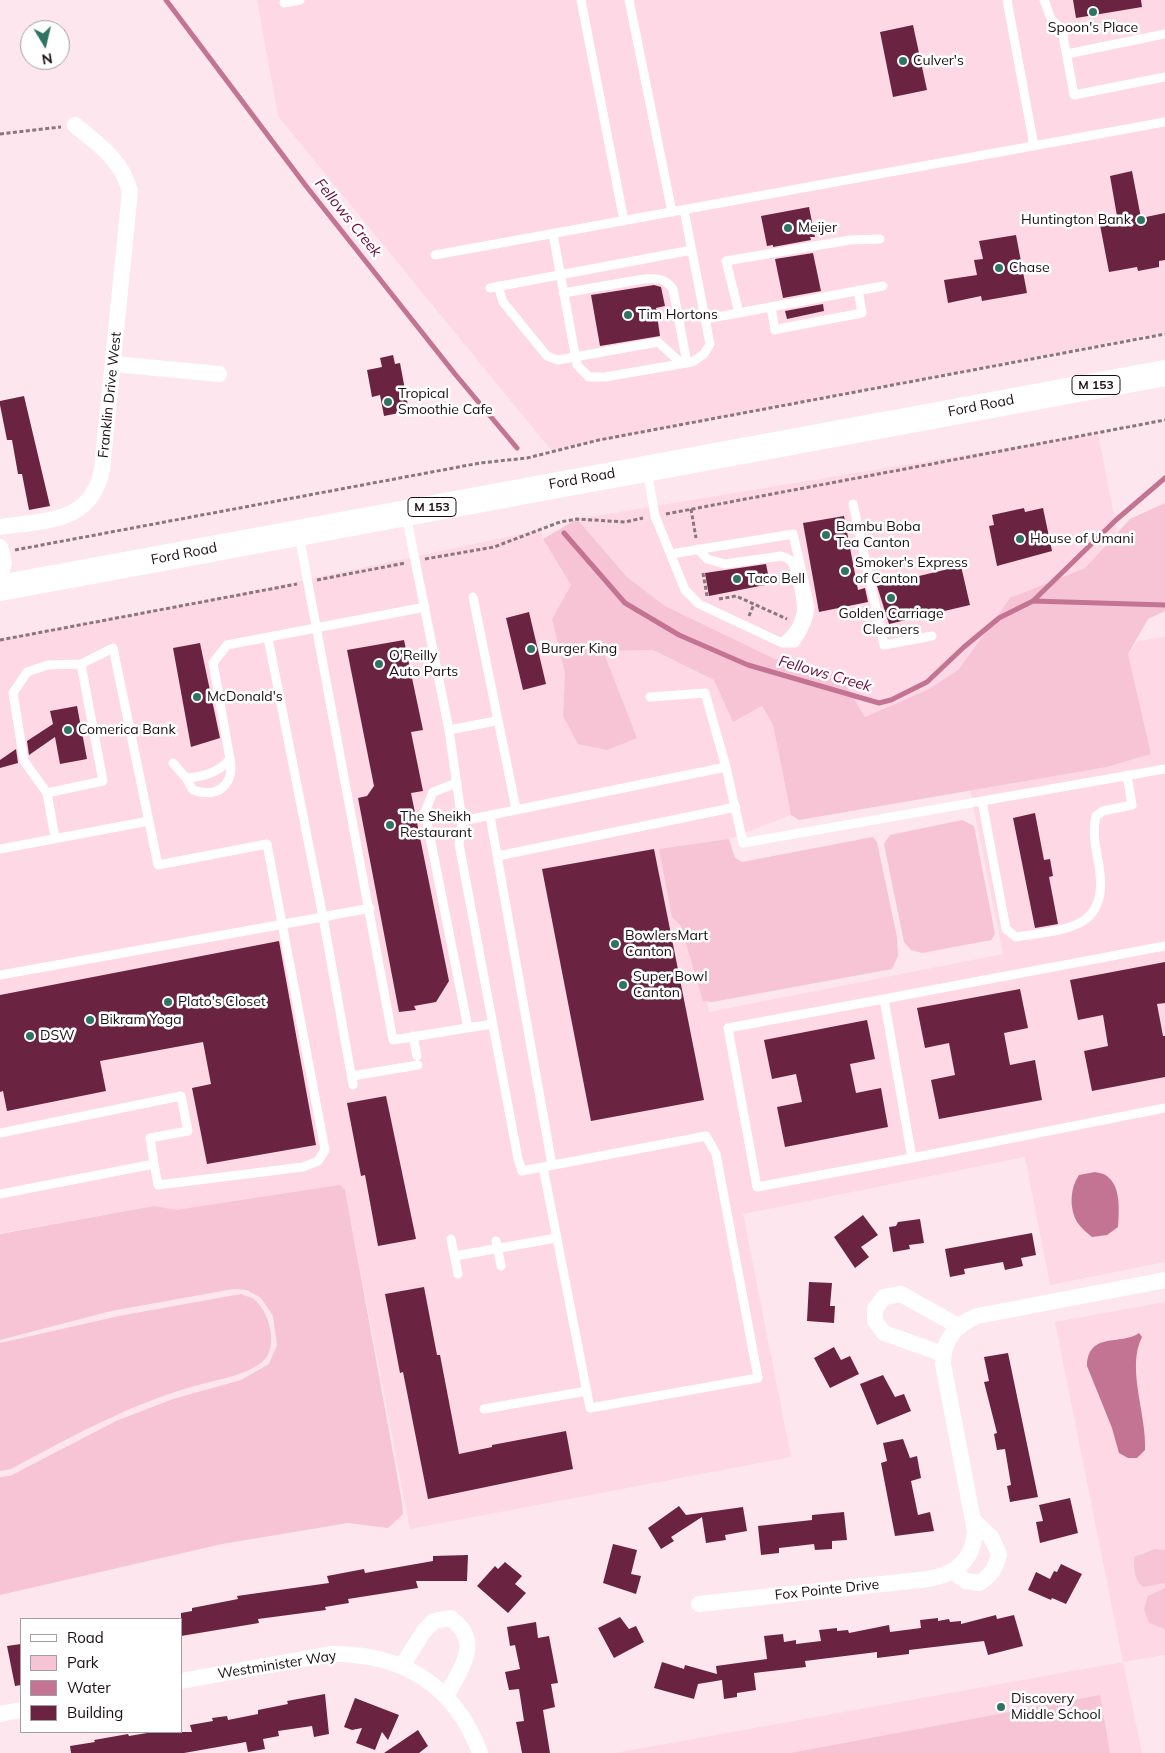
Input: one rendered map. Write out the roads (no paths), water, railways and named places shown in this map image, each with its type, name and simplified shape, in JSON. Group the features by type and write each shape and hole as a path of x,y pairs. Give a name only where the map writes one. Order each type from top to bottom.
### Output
{"main road":[{"name":"Ford Road","path":"0,588 1165,373"}],"street":[{"name":"Franklin Drive West","path":"0,526 71,514 83,508 95,494 102,470 130,191 127,179 115,158 76,125"},
{"path":"114,364 219,374"},
{"path":"0,576 4,563 2,549"},
{"path":"974,1521 992,1537 999,1554 996,1566 987,1578 979,1583 966,1581 954,1572 965,1562 970,1553 974,1542 974,1521 943,1364 943,1354 950,1336 958,1326 977,1316 1165,1280"},
{"path":"943,1354 884,1333 875,1321 875,1309 884,1296 901,1294 958,1326"},
{"name":"Fox Pointe Drive","path":"699,1604 928,1579 954,1572"},
{"path":"402,1666 424,1631 434,1621 450,1618 459,1624 467,1635 469,1646 446,1697"},
{"name":"Westminister Way","path":"182,1681 331,1654 356,1654 383,1659 417,1673 446,1697 469,1727 480,1753"},
{"path":"0,1714 20,1710"}],"lane":[{"path":"284,3 300,0"},
{"path":"580,0 624,221"},
{"path":"630,0 672,212"},
{"path":"1007,0 1034,146"},
{"path":"1044,0 1051,19 1062,30 1074,95 1165,77"},
{"path":"1067,54 1165,34"},
{"path":"435,255 1165,122"},
{"path":"553,234 577,365 589,377 605,377 685,363 704,354 710,344 684,210"},
{"path":"739,313 726,261 850,240 880,239"},
{"path":"685,363 658,342 558,360 547,356 503,302 494,287 692,250"},
{"path":"563,293 644,279 658,278 668,282 673,289 685,363"},
{"path":"706,319 883,286"},
{"path":"771,307 775,330 862,313 858,290"},
{"path":"646,468 655,516 684,590 699,604 782,643 795,643 810,617 800,559 793,534 698,545 671,554"},
{"path":"853,504 884,645 932,636"},
{"path":"406,512 449,730 462,821 459,844 518,1159 522,1171 542,1167 552,1166 706,1136 716,1154 758,1378 590,1408 542,1167"},
{"path":"299,532 393,1040 492,1024"},
{"path":"698,545 707,559 725,564 781,556 789,559 794,565 802,608 797,624 789,637 782,643"},
{"path":"473,598 496,721 516,809"},
{"path":"173,763 186,778 193,790 204,794 214,792 227,784 233,773 213,663 227,645 425,607"},
{"path":"268,638 352,1081 418,1060 412,1036"},
{"path":"0,1133 181,1096 188,1131 150,1138 158,1185 303,1167 318,1161 325,1150 267,844 158,865 113,648 81,664 48,665 27,672 13,693 24,761 47,793 55,838"},
{"path":"47,793 103,781 81,664"},
{"path":"650,697 705,693 736,807 743,843 1165,769"},
{"path":"449,730 496,721"},
{"path":"186,778 202,777 224,766 230,759"},
{"path":"462,821 726,768"},
{"path":"982,801 1006,929 1016,937 1055,930 1084,922 1098,904 1103,887 1093,830 1096,816 1103,811 1132,805 1127,775"},
{"path":"457,783 433,792 426,812 468,1028"},
{"path":"498,856 736,807"},
{"path":"490,816 552,1166"},
{"path":"0,848 149,821"},
{"path":"0,976 370,908"},
{"path":"1165,946 728,1028 757,1187 1165,1108"},
{"path":"884,999 912,1158"},
{"path":"0,1194 154,1164"},
{"path":"455,1256 497,1245 556,1238"},
{"path":"451,1239 458,1274"},
{"path":"497,1245 501,1266"},
{"path":"484,1409 587,1391"}],"water":[{"path":"1095,1172 1103,1174 1113,1182 1116,1188 1119,1215 1118,1227 1107,1235 1092,1237 1082,1228 1074,1216 1072,1192 1079,1175"},
{"path":"1139,1333 1142,1337 1138,1349 1136,1377 1145,1436 1145,1450 1137,1458 1128,1458 1119,1453 1112,1428 1087,1366 1089,1355 1093,1348 1099,1344 1132,1337"}],"waterway":[{"name":"Fellows Creek","path":"166,0 306,186 455,374 517,448"},
{"name":"Fellows Creek","path":"564,533 625,603 679,635 748,665 879,703 891,700 927,682 964,647 999,618 1033,601 1116,520 1165,478"},
{"path":"1033,601 1165,605"}],"place":[{"name":"Spoon's Place","path":"1093,12"},
{"name":"Culver's","path":"903,61"},
{"name":"Huntington Bank","path":"1141,220"},
{"name":"Meijer","path":"788,228"},
{"name":"Chase","path":"999,268"},
{"name":"Tim Hortons","path":"628,315"},
{"name":"Tropical Smoothie Cafe","path":"388,402"},
{"name":"Bambu Boba Tea Canton","path":"826,535"},
{"name":"House of Umani","path":"1020,539"},
{"name":"Smoker's Express of Canton","path":"845,571"},
{"name":"Taco Bell","path":"737,579"},
{"name":"Golden Carriage Cleaners","path":"891,598"},
{"name":"Burger King","path":"531,649"},
{"name":"O'Reilly Auto Parts","path":"379,664"},
{"name":"McDonald's","path":"197,697"},
{"name":"Comerica Bank","path":"68,730"},
{"name":"The Sheikh Restaurant","path":"390,825"},
{"name":"BowlersMart Canton","path":"615,944"},
{"name":"Super Bowl Canton","path":"623,985"},
{"name":"Plato's Closet","path":"168,1002"},
{"name":"Bikram Yoga","path":"90,1020"},
{"name":"DSW","path":"30,1036"},
{"name":"Discovery Middle School","path":"1001,1707"}]}
